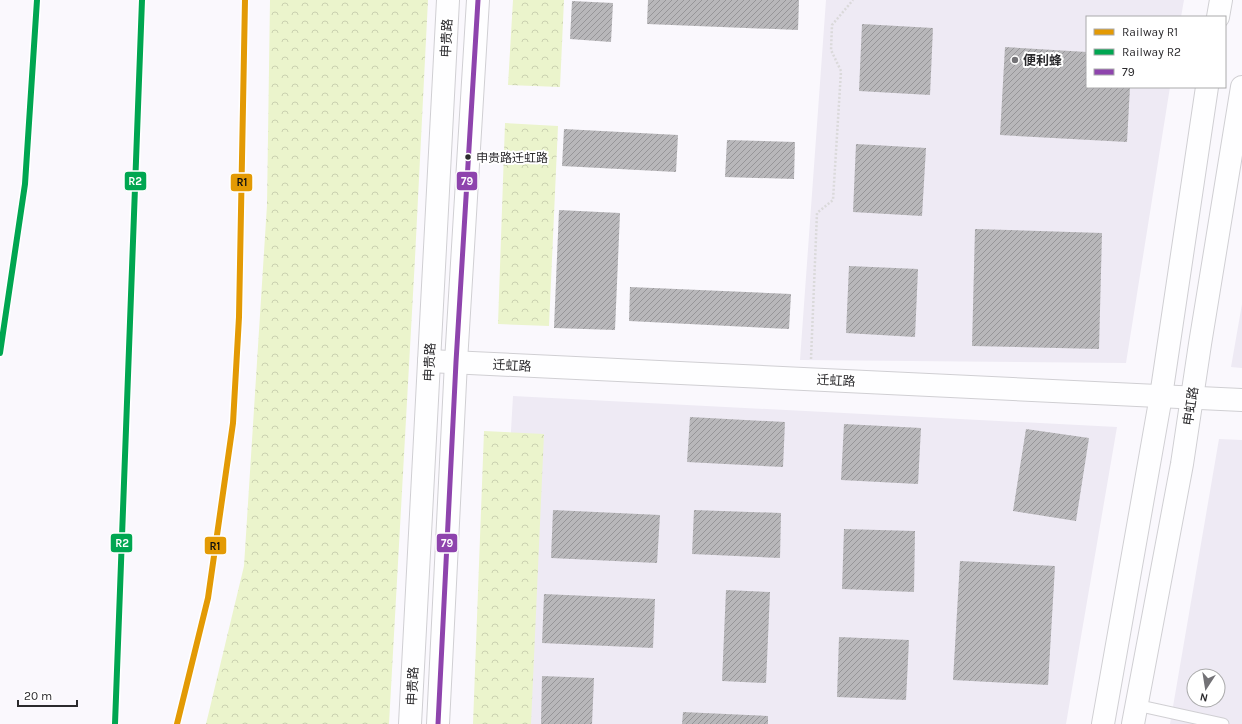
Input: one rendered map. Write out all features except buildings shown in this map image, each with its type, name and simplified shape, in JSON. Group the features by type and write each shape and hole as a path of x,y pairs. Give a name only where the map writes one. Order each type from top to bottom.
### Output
{"main road":[{"name":"申贵路","path":"410,724 448,0"},
{"name":"申贵路","path":"438,724 456,362 478,0"},
{"path":"1218,16 1221,0"},
{"name":"申虹路","path":"1135,715 1182,464 1242,87"},
{"path":"1103,724 1160,396 1207,88"},
{"name":"迁虹路","path":"429,361 1242,400"}],"lane":[{"path":"1135,715 1223,724"}],"path":[{"path":"810,379 817,213 834,200 841,71 831,50 832,25 853,0"}],"shaded area":[{"path":"826,0 1184,0 1181,16 1086,16 1086,88 1170,88 1126,363 800,360"},
{"path":"1242,304 1242,368 1231,367"},
{"path":"513,396 1117,427 1066,724 494,724"},
{"path":"1219,439 1242,440 1242,724 1170,724"}],"green space":[{"path":"270,0 428,0 389,724 206,724 244,566 267,205"},
{"path":"513,0 564,0 560,87 508,85"},
{"path":"505,123 558,126 549,326 498,324"},
{"path":"484,431 544,434 531,724 473,724"}],"rail line":[{"name":"R2","path":"0,353 25,184 37,0"},
{"name":"R2","path":"115,724 142,0"},
{"name":"R1","path":"177,724 208,598 233,423 239,317 245,0"}],"transit line":[{"name":"79","path":"438,724 456,362 478,0"}],"place":[{"name":"便利蜂","path":"1015,60"},
{"name":"申贵路迁虹路","path":"468,157"}]}
